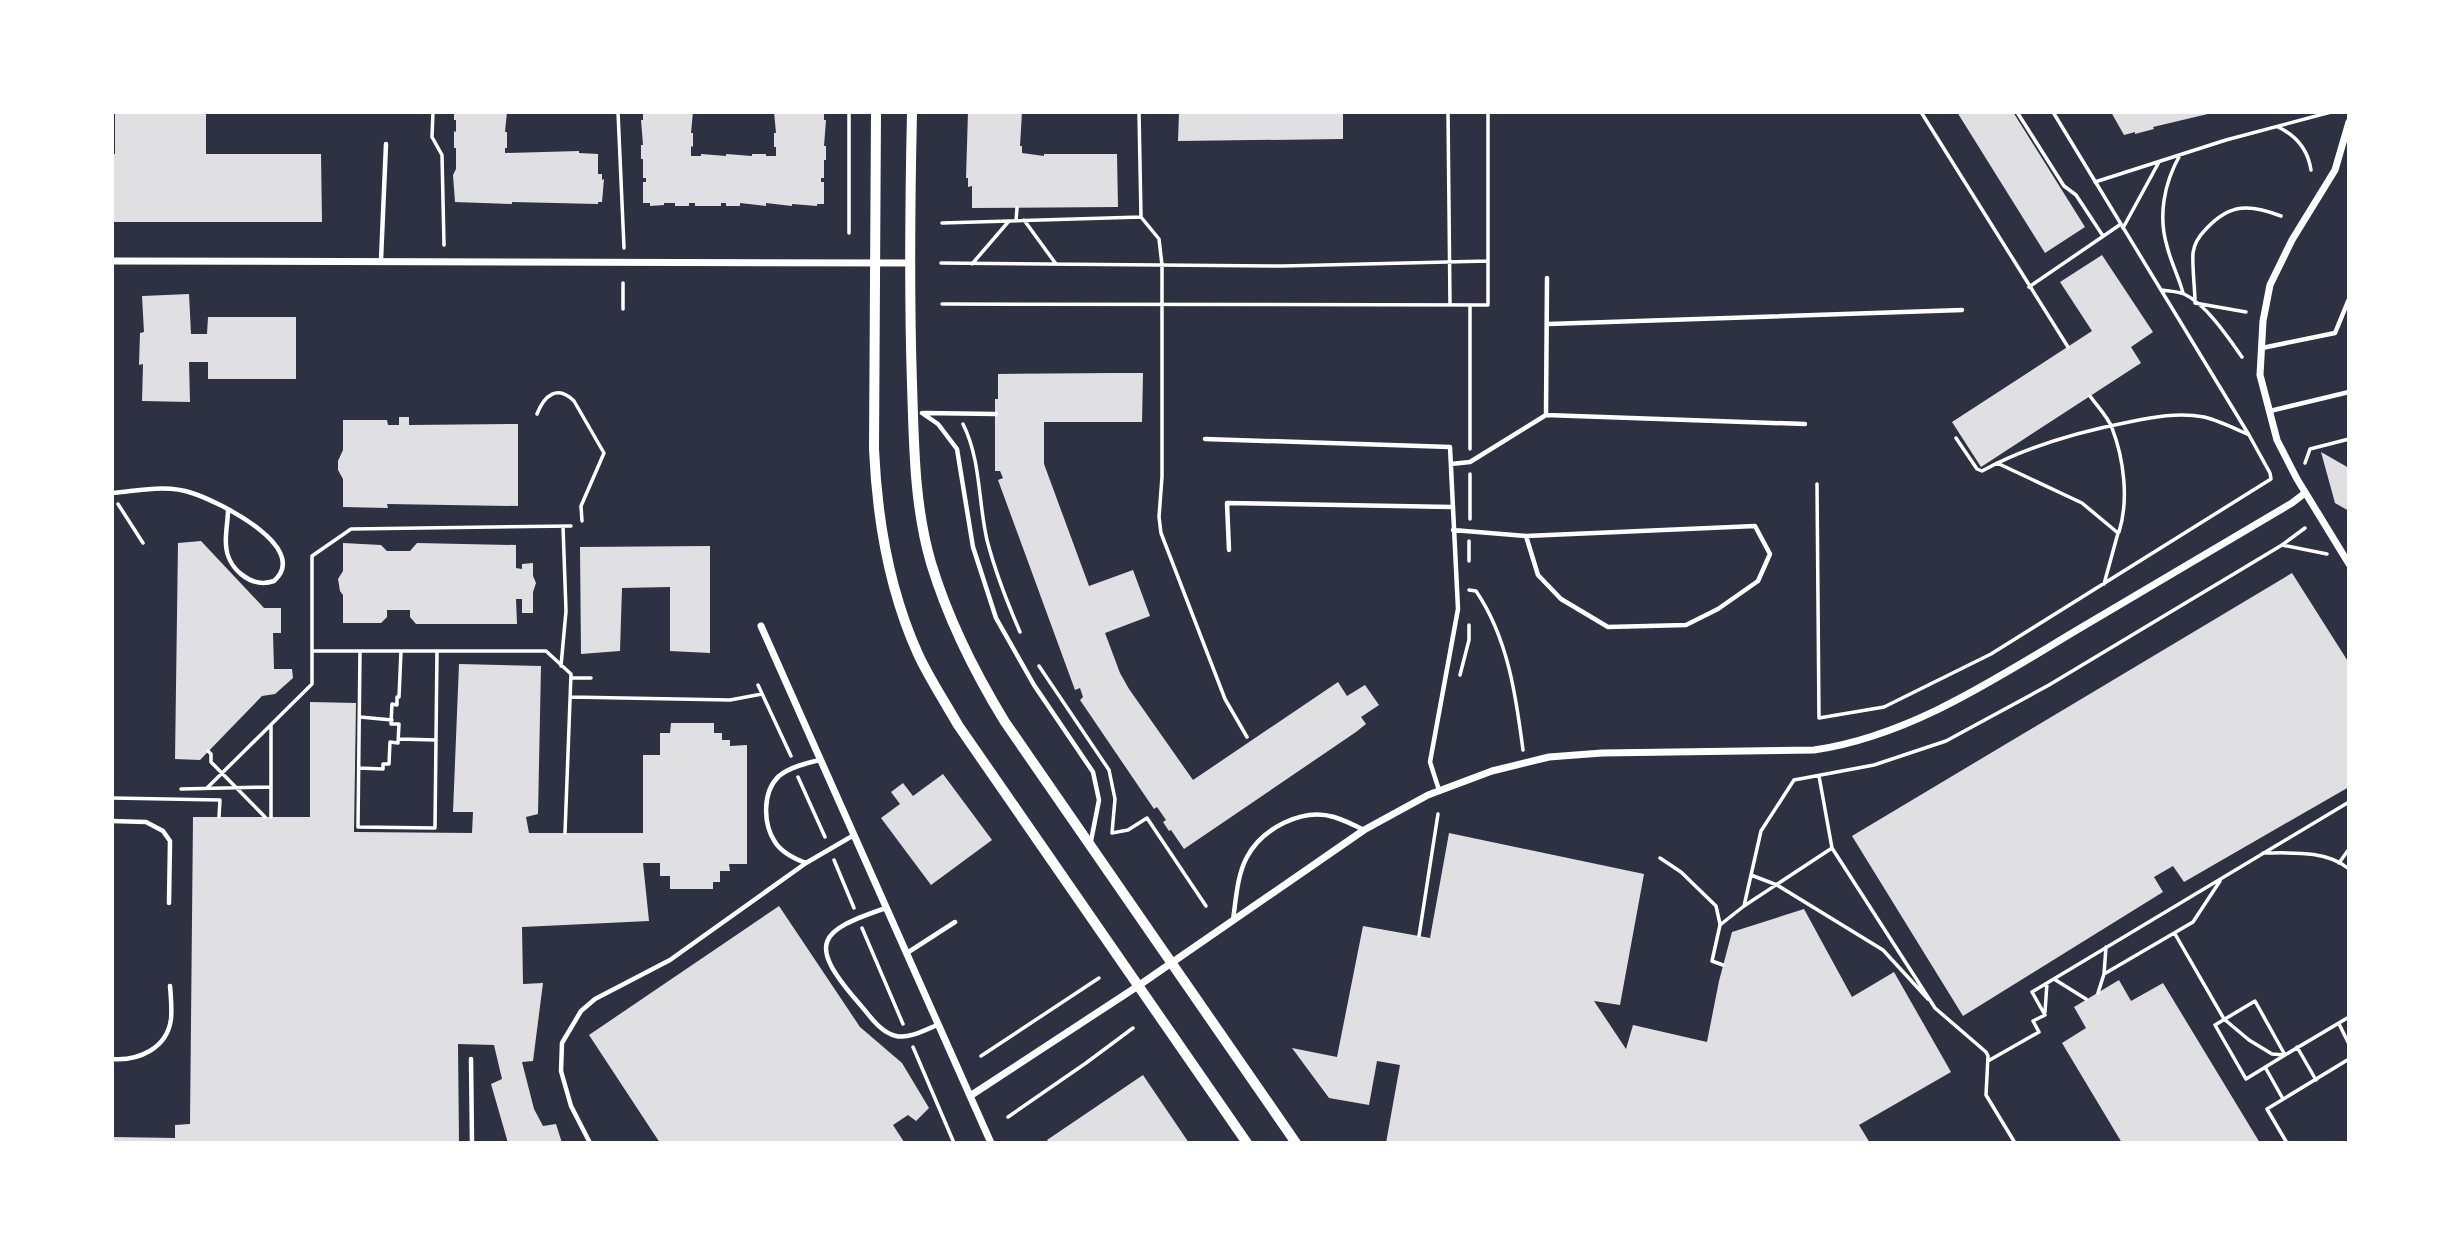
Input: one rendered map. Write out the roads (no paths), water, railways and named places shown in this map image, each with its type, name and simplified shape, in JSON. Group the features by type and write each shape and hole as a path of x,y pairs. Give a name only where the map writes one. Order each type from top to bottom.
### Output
{"street":[{"path":"876,112 876,495 888,563 902,612 918,655 958,725 1247,1143"},
{"path":"912,112 909,263 918,413 916,487 931,563 961,641 982,685 1005,722 1296,1143"},
{"path":"2349,122 2335,170 2292,240 2270,285 2260,375 2277,440 2305,493 2349,564"},
{"path":"112,261 909,263"},
{"path":"970,1096 1138,986 1364,830 1440,791 1492,771 1549,757 1602,753 1814,750 1844,746 1909,722 1990,682 2305,493"},
{"path":"761,626 970,1096 987,1141"}],"lane":[{"path":"381,260 386,144"},
{"path":"1546,415 1547,278"},
{"path":"2261,349 2335,333 2349,299"},
{"path":"1548,324 1962,310"},
{"path":"2269,411 2349,392"},
{"path":"918,413 996,414"},
{"path":"918,413 938,424 957,449 973,547 996,618 1034,685 1093,772 1099,800 1090,845"},
{"path":"1451,464 1470,462 1546,415 1805,424"},
{"path":"1205,439 1450,447 1458,609 1430,762 1440,791"},
{"path":"112,494 166,488 192,493 228,510 266,534 278,548 283,564 274,581 260,584 252,581 234,566 226,544 228,510"},
{"path":"1229,550 1227,503 1452,507"},
{"path":"1453,530 1526,536 1755,526 1770,554 1758,581 1718,609 1686,625 1608,627 1561,599 1538,575 1526,536"},
{"path":"806,863 788,854 775,842 768,823 767,801 778,777 821,760"},
{"path":"1233,920 1247,857 1266,834 1291,820 1315,815 1333,816 1364,830"},
{"path":"112,821 146,821 163,831 170,841 169,903"},
{"path":"590,1143 571,1105 561,1071 562,1043 581,1011 596,999 670,960 806,863 854,835"},
{"path":"886,908 842,926 831,936 825,949 827,962 834,974 879,1026 891,1034 908,1036 937,1025"},
{"path":"907,954 954,922"},
{"path":"112,1059 139,1057 160,1042 171,1021 170,986"},
{"path":"471,1059 472,1143"}]}
